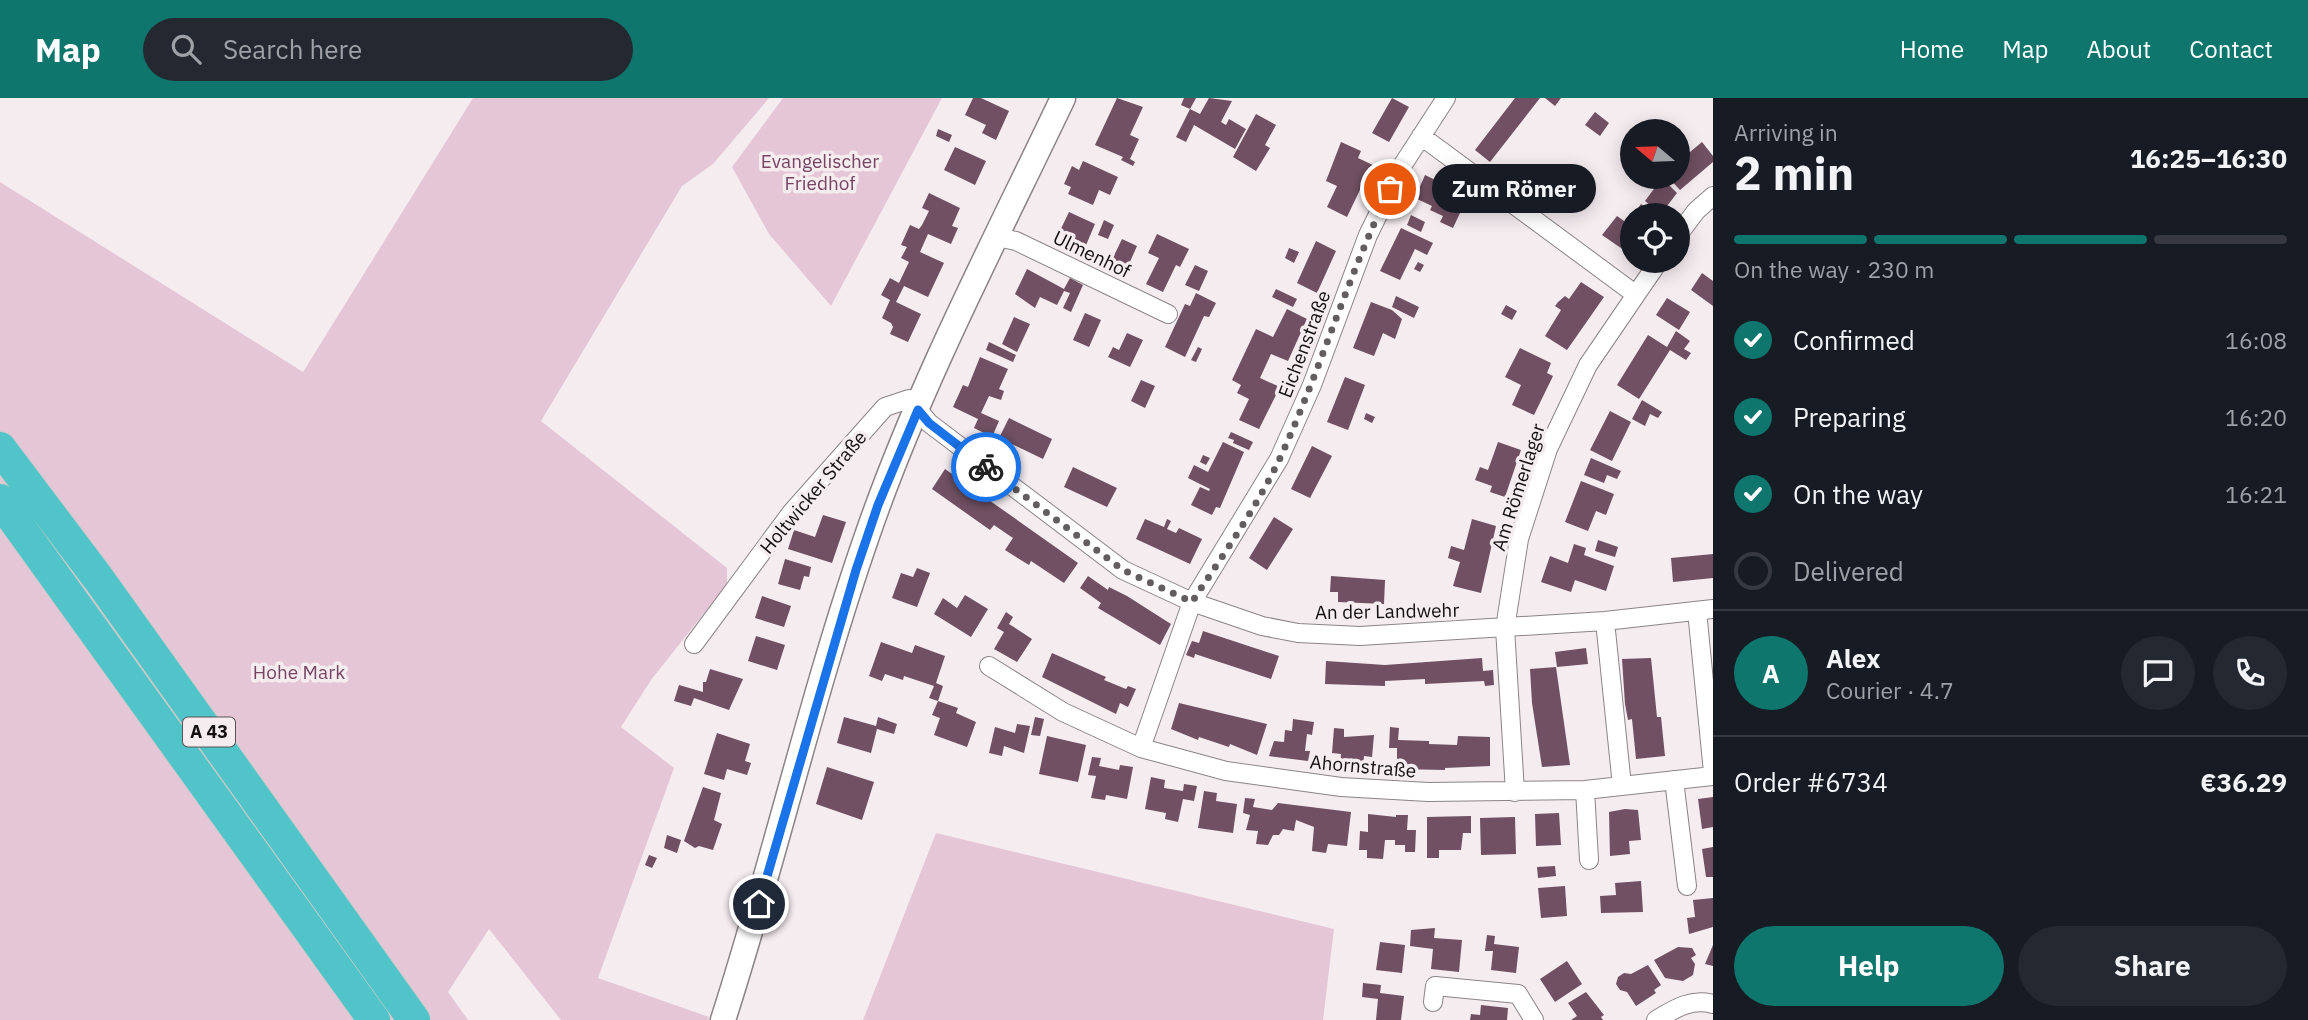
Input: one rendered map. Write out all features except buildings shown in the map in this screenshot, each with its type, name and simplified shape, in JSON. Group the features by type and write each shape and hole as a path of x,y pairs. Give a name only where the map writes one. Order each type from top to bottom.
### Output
{"highway":[{"name":"A 43","path":"0,448 98,578 414,1020"},
{"name":"A 43","path":"0,500 374,1020"}],"street":[{"path":"723,1020 850,589 878,505 918,410 1063,98"},
{"name":"Eichenstraße","path":"1192,602 1279,459 1312,385 1368,235 1402,166 1446,98"},
{"path":"1422,136 1634,294"},
{"path":"1690,219 1713,196"},
{"name":"Ulmenhof","path":"997,237 1016,241 1168,314"},
{"name":"Am Römerlager","path":"1505,628 1519,539 1548,449 1588,365 1650,273"},
{"name":"Holtwicker Straße","path":"694,644 791,513 886,407 909,399 918,410"},
{"name":"An der Landwehr","path":"918,410 939,431 1123,570 1192,602 1262,625 1298,633 1360,636 1605,621 1705,610 1713,774"},
{"path":"1141,748 1192,602"},
{"path":"1605,621 1622,786"},
{"path":"1505,628 1515,792"},
{"name":"Ahornstraße","path":"989,666 1063,712 1141,748 1226,771 1340,787 1428,792 1585,790 1713,774"},
{"path":"1674,780 1687,886"},
{"path":"1585,790 1589,860"},
{"path":"1433,1002 1435,986 1518,995 1534,1020"},
{"path":"1656,1020 1678,1007 1702,1001 1713,1004"}],"green space":[{"name":"Hohe Mark","path":"473,98 769,98 713,164 682,186 541,421 727,568 727,584 651,680 621,727 674,768 598,978 709,1017 708,1020 561,1020 489,929 448,992 468,1020 0,1020 0,182 303,372"},
{"name":"Evangelischer Friedhof","path":"783,98 942,98 831,306 769,234 732,167"},
{"path":"936,833 1334,929 1323,1020 863,1020"}],"way so far":[{"path":"986,467 1123,570 1192,602 1239,530 1279,459 1312,385 1368,235 1390,189"}],"place":[{"name":"Zum Römer","path":"1390,189"}],"route":[{"path":"759,904 867,534 918,410 929,423 986,467"}]}
